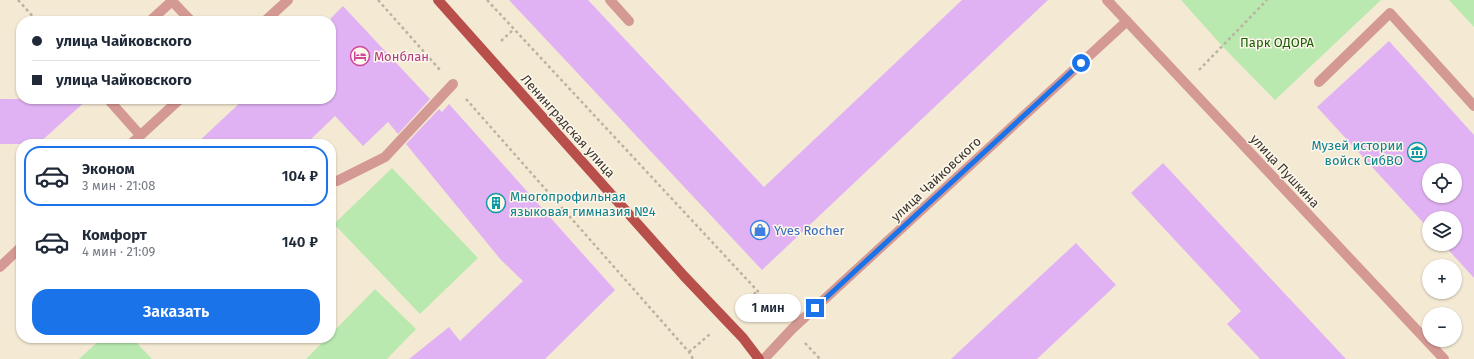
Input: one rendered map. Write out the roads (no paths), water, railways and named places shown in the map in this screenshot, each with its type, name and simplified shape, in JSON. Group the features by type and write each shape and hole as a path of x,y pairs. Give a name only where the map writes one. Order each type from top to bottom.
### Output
{"main road":[{"name":"Ленинградская улица","path":"438,0 684,276 743,338 759,359"}],"street":[{"path":"155,16 172,0 186,16"},
{"path":"270,16 288,0"},
{"path":"610,0 629,21"},
{"name":"улица Пушкина","path":"1107,0 1444,359"},
{"path":"1319,82 1390,13 1474,106"},
{"name":"улица Чайковского","path":"764,359 792,329 1127,21"},
{"path":"337,181 385,157 453,84"},
{"path":"112,104 140,135"},
{"path":"136,139 174,104"},
{"path":"0,267 16,252"}],"place":[{"name":"Монблан","path":"360,56"},
{"name":"Музей истории войск СибВО","path":"1417,152"},
{"name":"Многопрофильная языковая гимназия №4","path":"496,203"},
{"name":"Yves Rocher","path":"760,230"}],"park label":[{"name":"Парк ОДОРА","path":"1277,42"}]}
